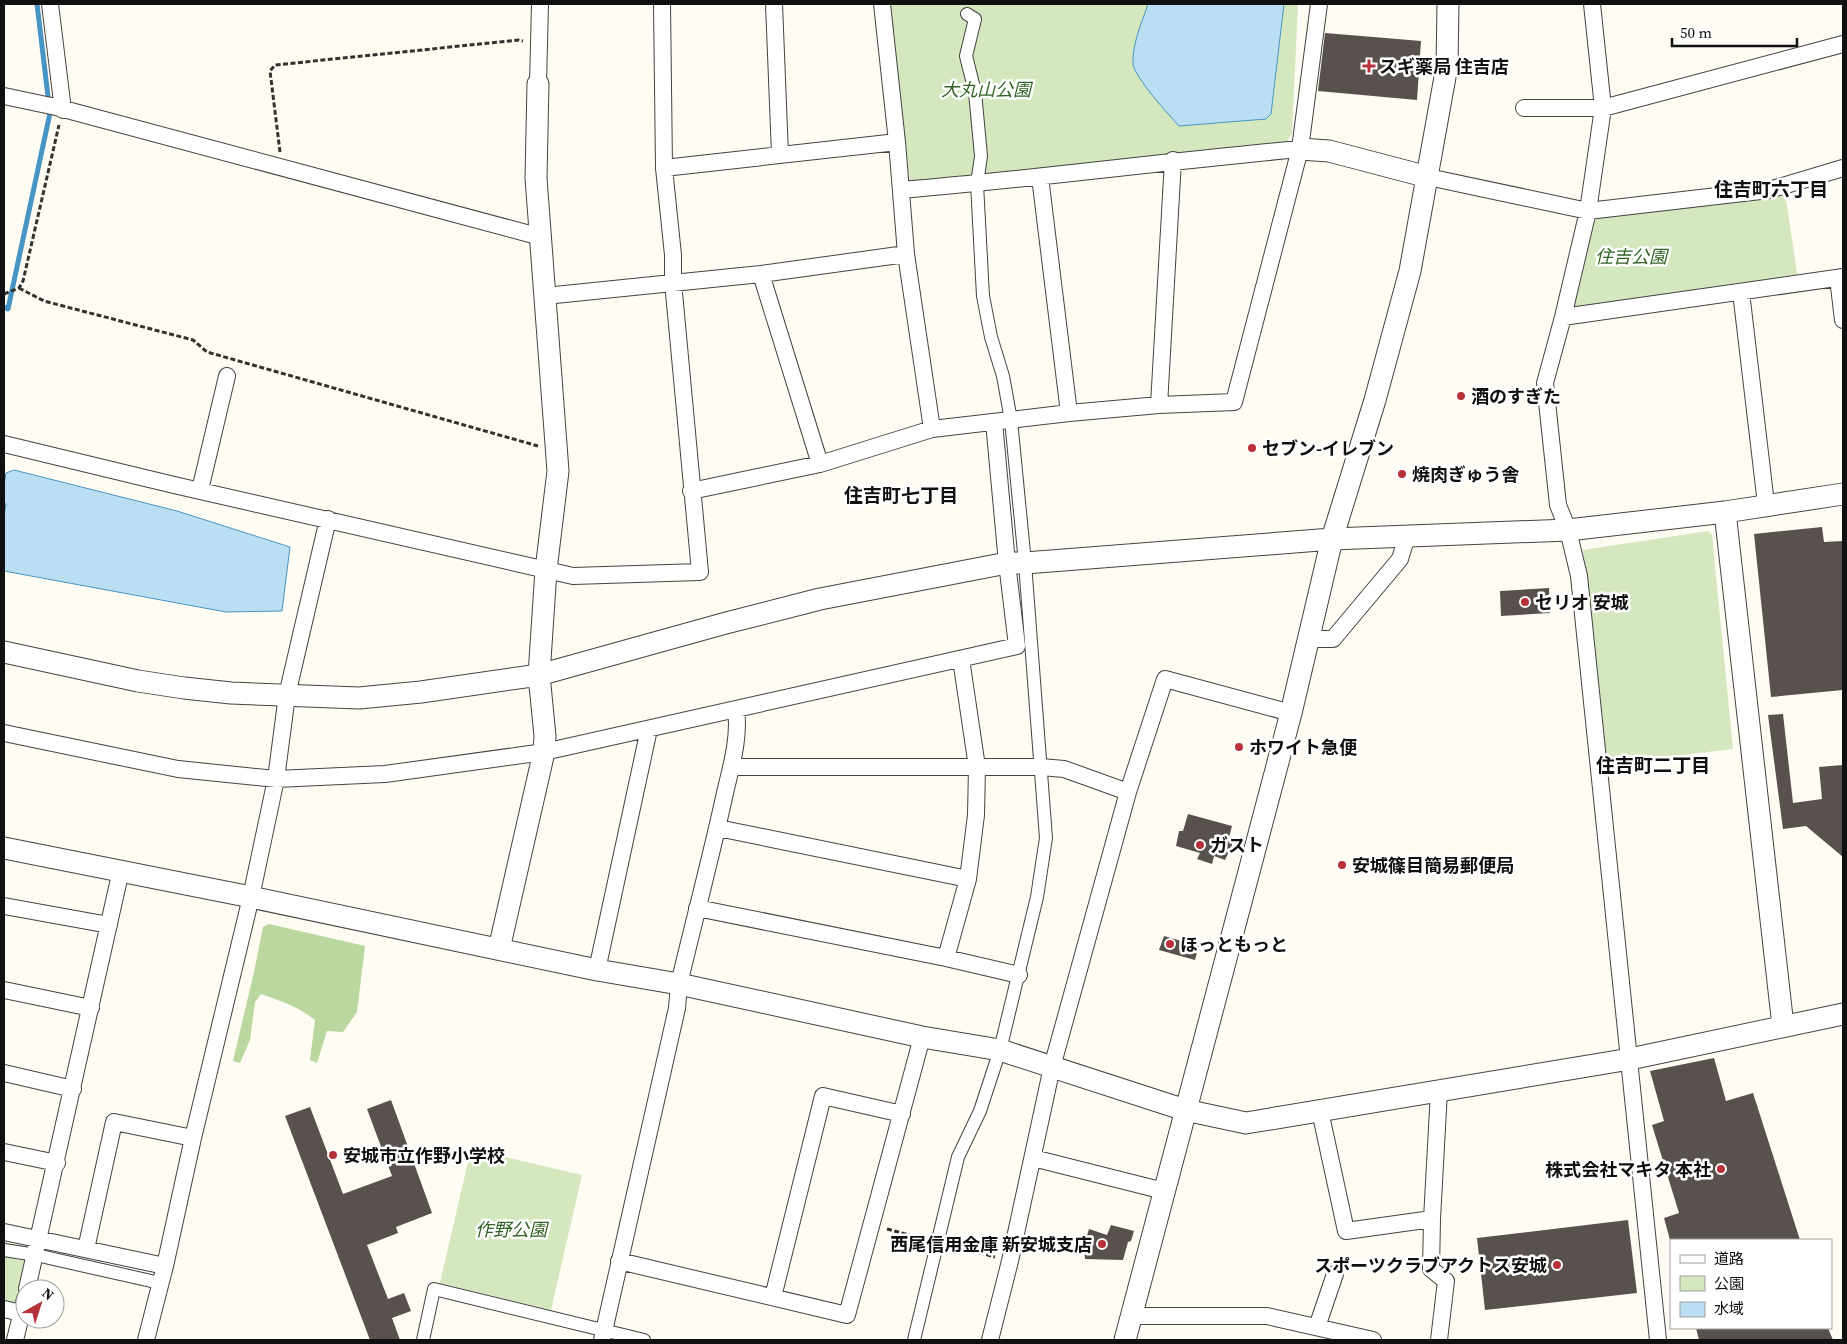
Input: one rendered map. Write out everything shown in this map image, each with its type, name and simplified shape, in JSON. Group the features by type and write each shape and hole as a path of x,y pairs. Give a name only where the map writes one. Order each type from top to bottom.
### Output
{"street":[{"path":"50,4 55,107"},
{"path":"499,949 544,752 545,736 539,675 546,570 558,471 536,178 540,4"},
{"path":"4,444 573,576 700,572 691,491 673,282 673,255 664,168 662,4"},
{"path":"774,4 780,154"},
{"path":"882,4 902,190 906,254 932,429"},
{"path":"691,491 820,464 932,429 1069,413 1234,402 1300,148 1319,4"},
{"path":"1125,1340 1291,713 1332,539 1375,400 1410,271 1447,66 1448,4"},
{"path":"1592,4 1603,108 1588,211 1563,317 1545,382 1558,505 1568,530 1579,576 1658,1340"},
{"path":"4,733 178,770 276,779 386,774 544,752 1018,646 1012,420 1003,376 991,337 983,296 976,184 981,156 975,92 966,56 975,19 968,14"},
{"path":"1524,108 1603,108 1843,44"},
{"path":"4,96 55,107 540,237"},
{"path":"664,168 897,142"},
{"path":"902,190 976,184 1173,160 1300,148 1329,151 1428,177 1588,211 1768,190 1843,168"},
{"path":"1159,406 1173,160"},
{"path":"1040,177 1069,413"},
{"path":"545,296 762,274 906,254"},
{"path":"762,274 820,464"},
{"path":"1563,317 1840,278 1843,320"},
{"path":"1741,292 1766,504"},
{"path":"200,490 227,376"},
{"path":"914,1340 958,1157 980,1111 1000,1050 1037,897 1046,838 1041,767 1016,563 994,422"},
{"path":"4,652 138,681 184,688 231,693 359,698 421,692 539,675 820,599 1016,563 1332,539 1568,530 1725,512 1766,504 1843,494"},
{"path":"1725,512 1783,1026"},
{"path":"146,1340 192,1138 251,897 276,779 287,695 328,520"},
{"path":"1308,639 1333,639 1400,559 1407,536"},
{"path":"946,958 968,879 976,815 978,767 961,659"},
{"path":"990,1340 1010,1261 1052,1067 1128,792 1165,679 1291,713"},
{"path":"603,1336 677,1008 678,984 718,828 731,767 738,723 736,710"},
{"path":"597,970 649,729"},
{"path":"731,767 1041,767 1064,769 1128,792"},
{"path":"718,828 968,879"},
{"path":"4,848 121,870 597,970 678,984 922,1037 1000,1050 1185,1110 1246,1123 1630,1059 1843,1014"},
{"path":"30,1279 121,870"},
{"path":"4,906 109,925"},
{"path":"697,908 946,958 1018,975"},
{"path":"4,990 90,1008"},
{"path":"619,1261 847,1315 922,1037"},
{"path":"4,1073 73,1089"},
{"path":"1439,1091 1431,1269 1446,1280 1439,1340"},
{"path":"773,1297 823,1096 902,1114"},
{"path":"1320,1111 1346,1231 1432,1219"},
{"path":"86,1249 114,1122 192,1138"},
{"path":"4,1152 57,1163"},
{"path":"1033,1158 1164,1191"},
{"path":"4,1232 38,1247 160,1283"},
{"path":"4,1250 38,1247 86,1249 164,1266"},
{"path":"1316,1327 1334,1274"},
{"path":"423,1340 434,1290 603,1336 644,1340"},
{"path":"1131,1316 1267,1316 1373,1340"}],"path":[{"path":"282,167 270,72 275,65 519,40 540,46"},
{"path":"4,294 19,288 22,281 55,107"},
{"path":"19,288 44,301 193,340 207,352 557,450"}],"green space":[{"name":"大丸山公園","path":"890,4 1298,4 1292,134 1285,144 912,182 909,179"},
{"name":"住吉公園","path":"1785,193 1798,279 1570,311 1593,215"},
{"path":"1708,531 1712,535 1733,749 1606,764 1583,550"},
{"path":"269,924 365,946 357,1012 343,1032 327,1031 317,1063 310,1060 315,1020 296,1008 261,994 255,1002 250,1040 240,1063 233,1061 263,927"},
{"name":"作野公園","path":"471,1149 582,1175 551,1310 440,1283"},
{"path":"4,1242 24,1246 28,1250 22,1279 15,1279 15,1301 13,1303 4,1301"}],"water":[{"path":"1148,4 1284,4 1271,114 1266,119 1179,126 1146,87 1133,64 1136,41"},
{"path":"14,470 177,511 290,547 282,611 226,612 4,571 4,516 6,504 4,503 4,485 6,473"}],"building":[{"name":"スギ薬局 住吉店","path":"1325,33 1421,41 1417,100 1318,91"},
{"path":"1822,527 1824,542 1843,541 1843,690 1771,697 1754,534"},
{"name":"セリオ 安城","path":"1549,588 1550,613 1501,616 1500,591"},
{"path":"1783,714 1793,803 1822,799 1819,767 1843,765 1843,857 1806,826 1783,829 1768,715"},
{"path":"1188,814 1232,826 1229,837 1233,838 1232,845 1225,860 1214,856 1212,864 1197,859 1200,853 1176,846 1179,831 1183,831"},
{"path":"1164,936 1199,946 1195,960 1159,950"},
{"name":"株式会社マキタ 本社","path":"1714,1058 1726,1101 1753,1093 1800,1239 1670,1240 1664,1218 1679,1213 1652,1125 1664,1121 1650,1071"},
{"path":"391,1100 432,1213 396,1227 398,1233 367,1245 388,1299 404,1293 411,1311 392,1318 400,1340 370,1340 285,1116 310,1107 343,1194 392,1176 367,1109"},
{"name":"スポーツクラブアクトス安城","path":"1628,1220 1637,1293 1485,1310 1477,1238"},
{"path":"1111,1225 1134,1231 1131,1241 1128,1242 1123,1260 1085,1259 1084,1245 1089,1229 1107,1235"},
{"path":"1696,1329 1828,1329 1833,1340 1699,1340"}],"waterway":[{"path":"4,307 8,309 50,113 37,4"}],"place":[{"name":"スギ薬局 住吉店","path":"1369,66"},
{"name":"酒のすぎた","path":"1461,396"},
{"name":"セブン-イレブン","path":"1252,448"},
{"name":"焼肉ぎゅう舎","path":"1402,474"},
{"name":"セリオ 安城","path":"1525,602"},
{"name":"ホワイト急便","path":"1239,747"},
{"name":"ガスト","path":"1200,845"},
{"name":"安城篠目簡易郵便局","path":"1342,865"},
{"name":"ほっともっと","path":"1170,944"},
{"name":"安城市立作野小学校","path":"333,1155"},
{"name":"株式会社マキタ 本社","path":"1721,1169"},
{"name":"西尾信用金庫 新安城支店","path":"1102,1244"},
{"name":"スポーツクラブアクトス安城","path":"1557,1265"}],"district":[{"name":"住吉町六丁目","path":"1771,189"},
{"name":"住吉町七丁目","path":"901,495"},
{"name":"住吉町二丁目","path":"1653,765"}]}
